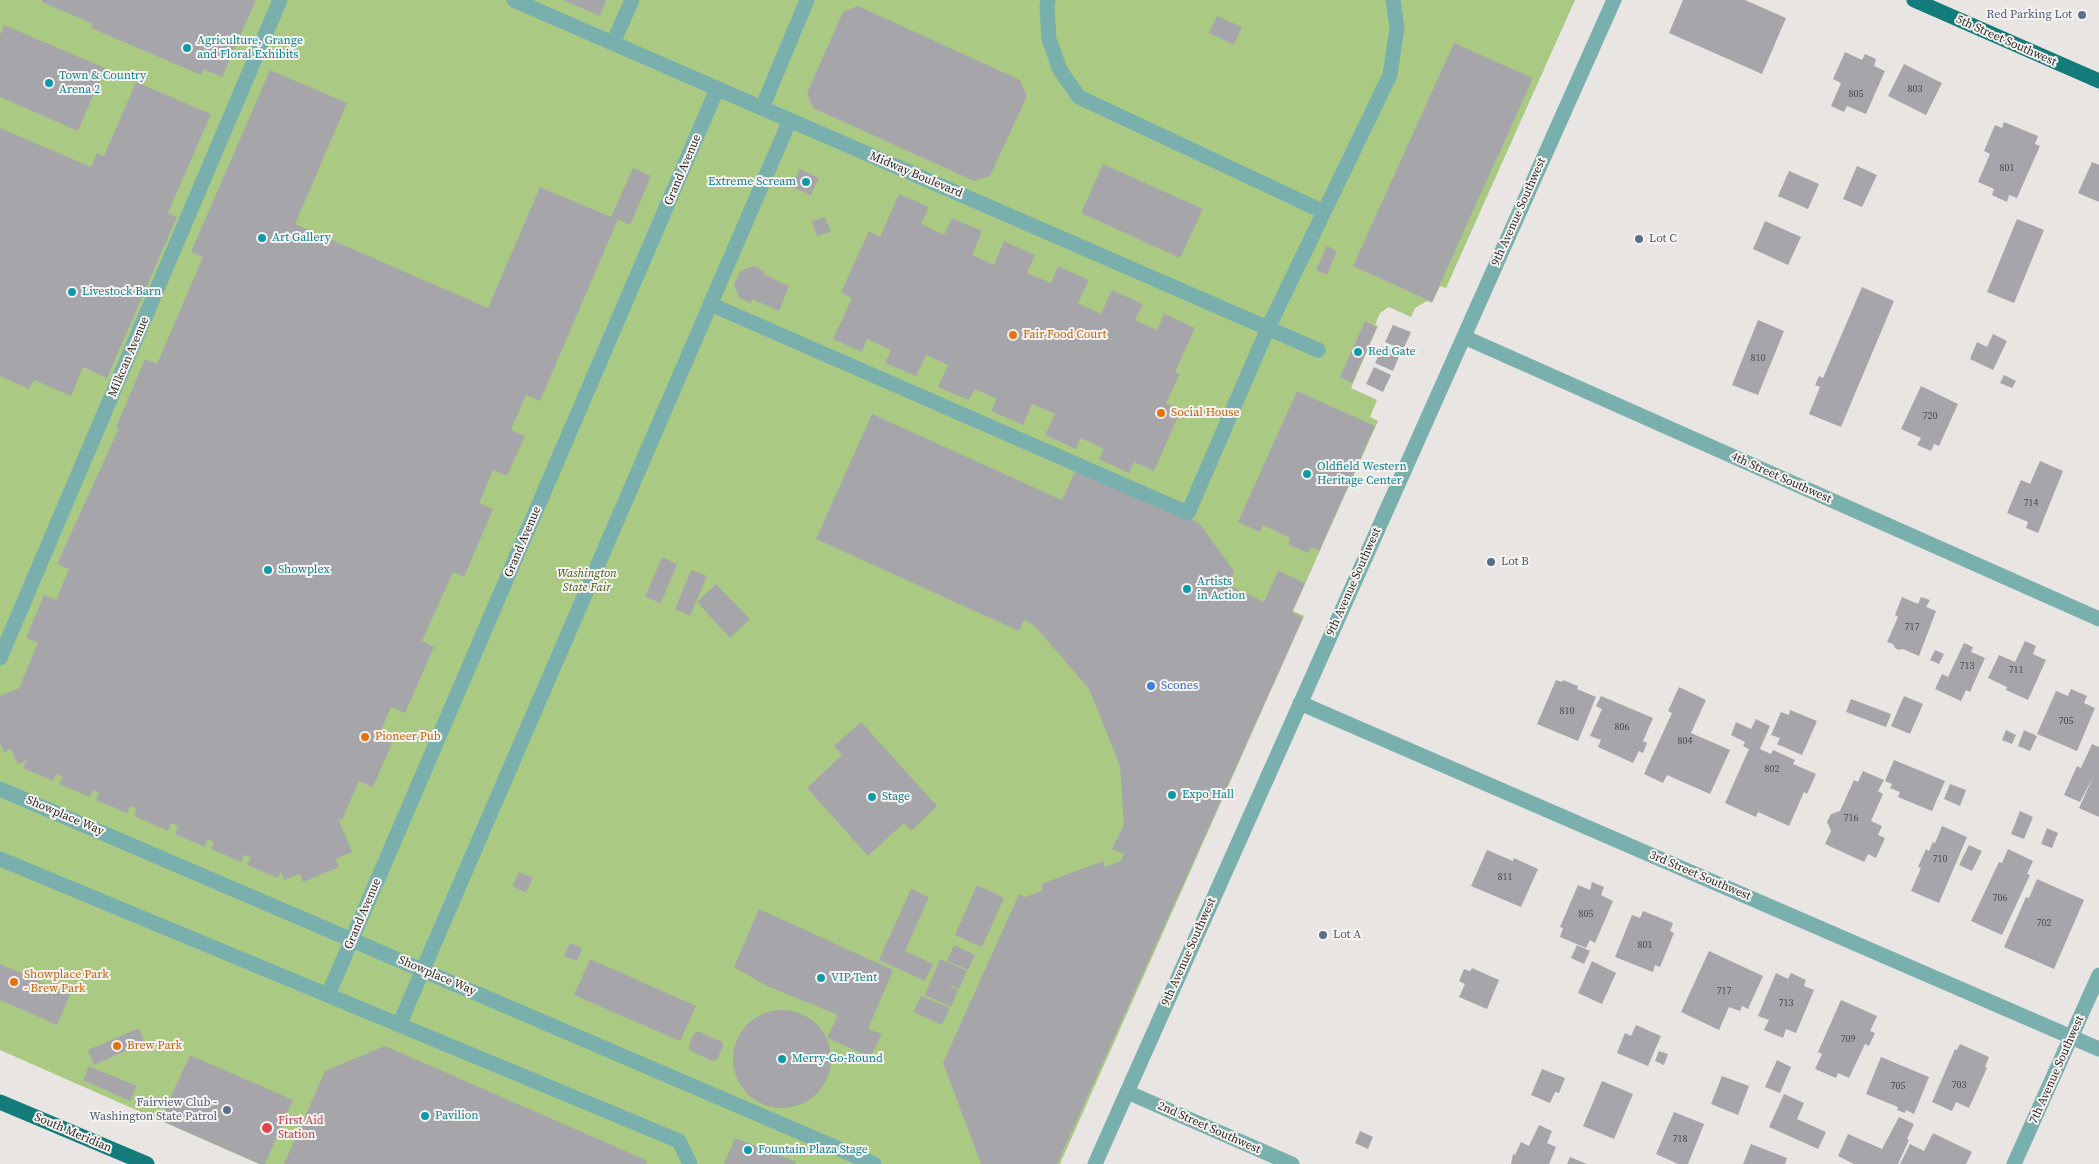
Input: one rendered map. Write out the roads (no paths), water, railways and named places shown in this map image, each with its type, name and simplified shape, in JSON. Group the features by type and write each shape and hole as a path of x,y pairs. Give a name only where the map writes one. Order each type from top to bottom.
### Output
{"main road":[{"name":"5th Street Southwest","path":"1914,0 2099,81"},
{"name":"South Meridian","path":"0,1102 139,1162"}],"street":[{"name":"Milkcan Avenue","path":"0,658 280,0"},
{"name":"Midway Boulevard","path":"514,0 1318,350"},
{"path":"613,43 632,0"},
{"path":"762,108 807,0"},
{"path":"1048,0 1049,39 1060,70 1079,97 1324,212"},
{"path":"710,304 1188,513 1268,328 1390,75 1397,28 1393,0"},
{"name":"9th Avenue Southwest","path":"1095,1164 1614,0"},
{"name":"Grand Avenue","path":"328,995 718,89"},
{"path":"399,1025 790,120"},
{"name":"4th Street Southwest","path":"1464,338 2099,619"},
{"name":"3rd Street Southwest","path":"1300,703 2099,1049"},
{"name":"Showplace Way","path":"0,788 874,1164"},
{"path":"0,859 679,1141 690,1164"},
{"name":"7th Avenue Southwest","path":"2014,1164 2099,976"},
{"name":"2nd Street Southwest","path":"1127,1092 1292,1164"}],"place":[{"name":"Red Parking Lot","path":"2082,15"},
{"name":"Agriculture, Grange and Floral Exhibits","path":"187,48"},
{"name":"Town & Country Arena 2","path":"49,83"},
{"name":"Extreme Scream","path":"806,182"},
{"name":"Art Gallery","path":"262,238"},
{"name":"Lot C","path":"1639,239"},
{"name":"Livestock Barn","path":"72,292"},
{"name":"Fair Food Court","path":"1013,335"},
{"name":"Red Gate","path":"1358,352"},
{"name":"Social House","path":"1161,413"},
{"name":"Oldfield Western Heritage Center","path":"1307,474"},
{"name":"Lot B","path":"1491,562"},
{"name":"Showplex","path":"268,570"},
{"name":"Artists in Action","path":"1187,589"},
{"name":"Scones","path":"1151,686"},
{"name":"Pioneer Pub","path":"365,737"},
{"name":"Expo Hall","path":"1172,795"},
{"name":"Stage","path":"872,797"},
{"name":"Lot A","path":"1323,935"},
{"name":"VIP Tent","path":"821,978"},
{"name":"Showplace Park - Brew Park","path":"14,982"},
{"name":"Brew Park","path":"117,1046"},
{"name":"Merry-Go-Round","path":"782,1059"},
{"name":"Fairview Club - Washington State Patrol","path":"227,1110"},
{"name":"Pavilion","path":"425,1116"},
{"name":"First Aid Station","path":"267,1128"},
{"name":"Fountain Plaza Stage","path":"748,1150"}],"park label":[{"name":"Washington State Fair","path":"587,581"}]}
